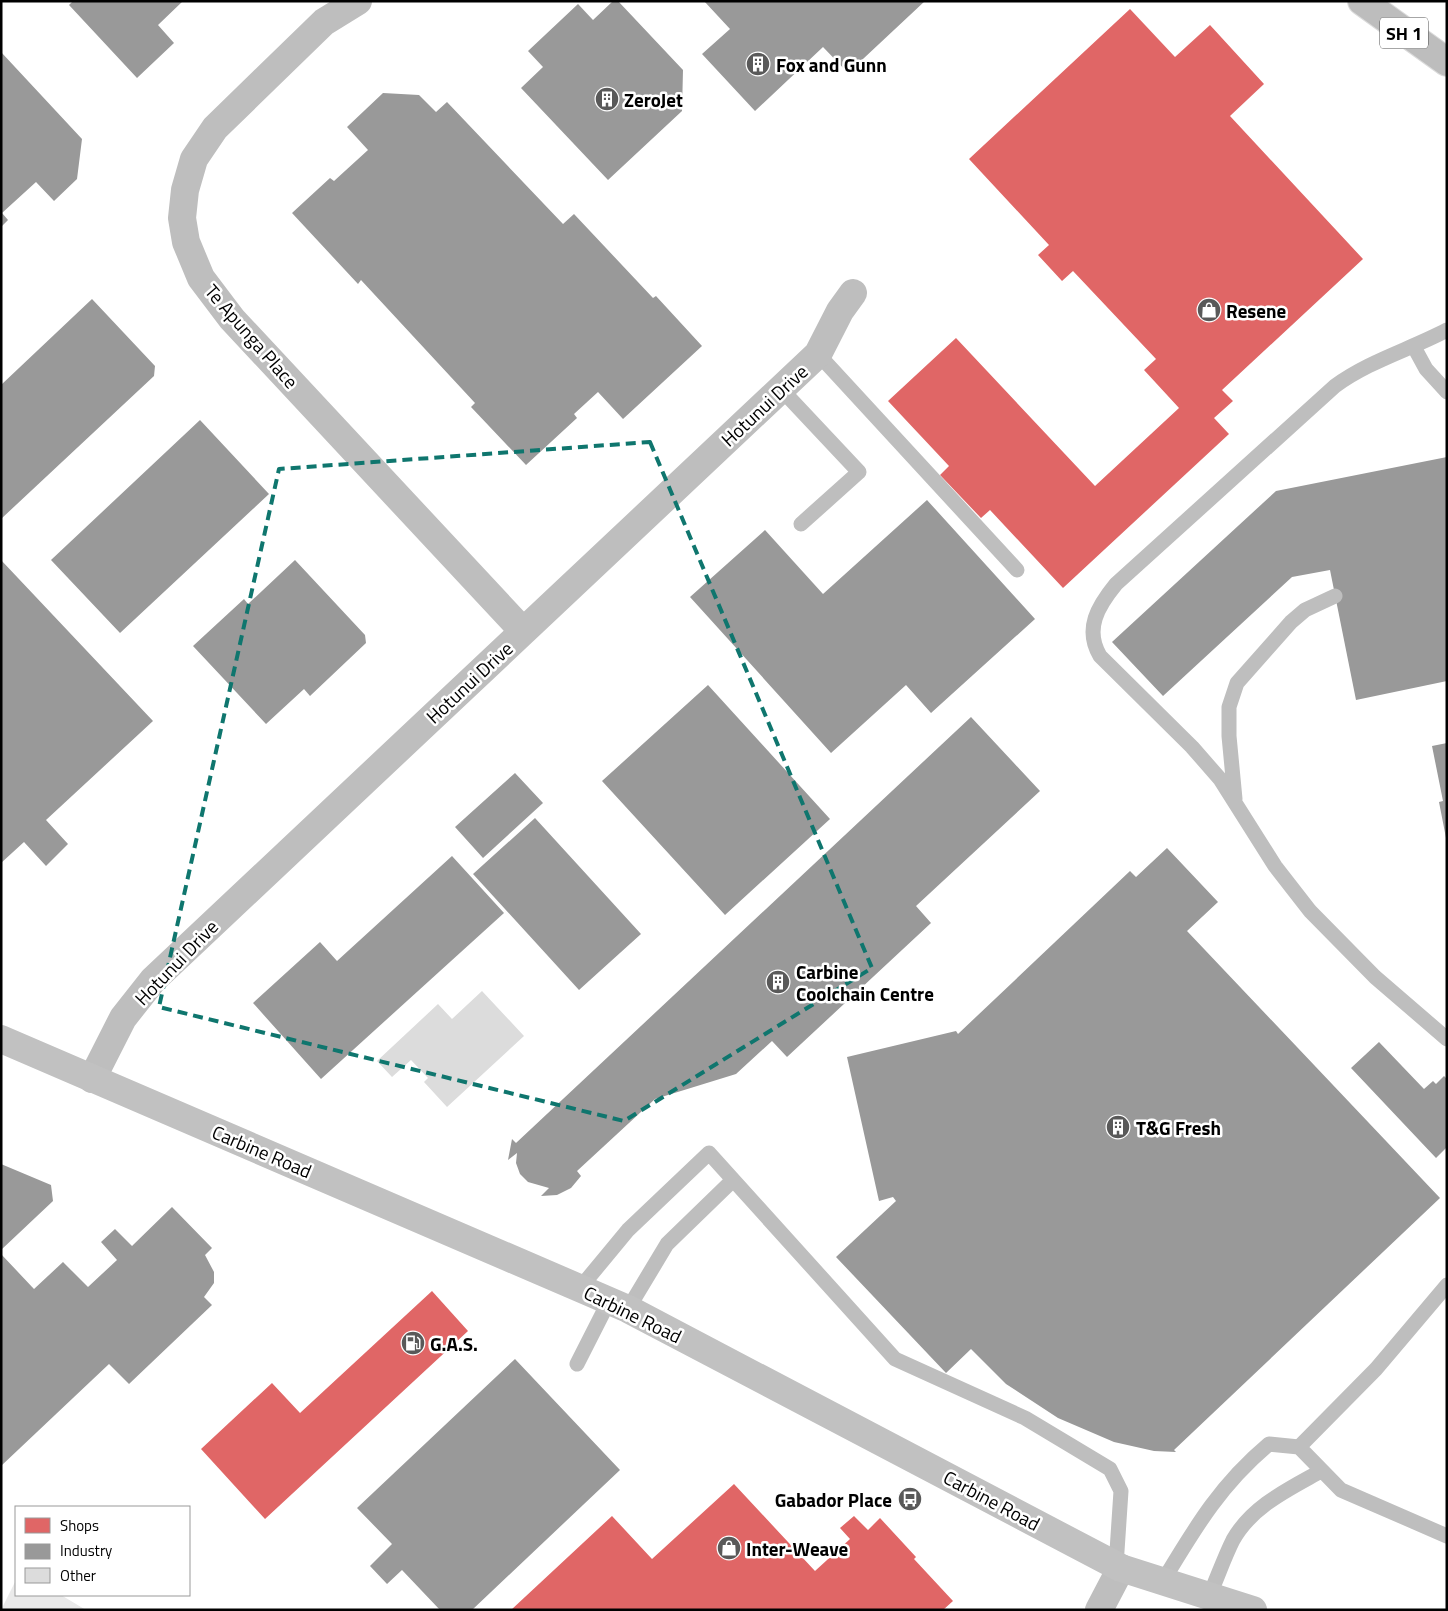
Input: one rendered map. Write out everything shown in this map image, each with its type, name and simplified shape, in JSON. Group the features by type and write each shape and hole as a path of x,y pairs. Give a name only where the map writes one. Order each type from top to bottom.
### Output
{"highway":[{"name":"SH 1","path":"1362,1 1447,62"}],"main road":[{"name":"Carbine Road","path":"1,1039 618,1305 1119,1567 1163,1582 1210,1594 1253,1610"}],"street":[{"name":"Te Apunga Place","path":"358,1 324,22 215,128 194,159 185,190 182,218 186,242 201,278 232,319 523,631"},
{"name":"Hotunui Drive","path":"92,1079 123,1018 153,980 818,354 840,311 853,293"},
{"path":"1099,1610 1119,1567"}],"lane":[{"path":"1447,330 1414,347 1365,366 1335,386 1116,584 1096,614 1092,635 1094,646 1100,656 1192,747 1236,800 1275,866 1310,911 1375,977 1447,1040"},
{"path":"1414,347 1426,369 1447,392"},
{"path":"818,354 1017,570"},
{"path":"781,389 859,472 802,524"},
{"path":"1236,800 1229,736 1229,707 1236,683 1291,622 1306,610 1336,596"},
{"path":"580,1288 628,1230 709,1153 895,1359 1025,1418 1110,1469 1121,1491 1119,1567"},
{"path":"577,1364 618,1305 667,1244 733,1180"},
{"path":"1298,1447 1376,1369 1447,1285"},
{"path":"1163,1582 1201,1517 1251,1460 1269,1444 1298,1447 1341,1490 1447,1536"},
{"path":"1210,1594 1234,1539 1251,1518 1274,1498 1321,1471"}],"highlighted area":[{"path":"650,442 872,968 624,1121 159,1007 279,469"}],"shaded area":[{"path":"15,1582 15,1596 63,1596 86,1610 1,1610"}],"building: Shops":[{"name":"Resene","path":"1130,9 1175,57 1210,25 1264,84 1230,116 1363,259 1222,390 1233,401 1214,418 1229,434 1063,588 990,510 981,518 940,475 949,466 888,401 956,338 1095,486 1179,408 1144,370 1156,359 1073,271 1062,281 1038,255 1049,245 969,159"},
{"path":"432,1291 468,1331 265,1519 201,1449 272,1383 300,1413"},
{"name":"Inter-Weave","path":"734,1484 815,1571 850,1539 840,1528 854,1516 868,1530 880,1518 916,1557 914,1559 953,1601 943,1610 511,1610 612,1516 652,1559"}],"building: Industry":[{"path":"73,1 183,1 158,25 174,43 137,78 69,5"},
{"name":"ZeroJet","path":"613,1 618,1 683,70 682,111 608,180 521,88 543,67 528,51 578,4 593,20"},
{"name":"Fox and Gunn","path":"704,1 925,1 848,73 823,47 755,111 702,54 730,29"},
{"path":"1,52 82,139 77,179 54,201 36,182 2,213 8,220 1,227"},
{"path":"383,93 419,95 436,112 447,102 563,224 574,214 653,298 656,296 702,346 623,419 598,392 574,414 577,418 526,465 471,407 475,403 361,280 358,284 292,213 330,178 334,181 368,150 347,127"},
{"path":"92,299 155,366 154,376 1,519 1,385"},
{"path":"200,420 269,494 120,633 51,560"},
{"path":"1447,457 1447,681 1356,700 1330,570 1292,577 1163,696 1112,642 1276,491"},
{"path":"927,500 1035,619 931,713 906,685 831,753 690,597 765,530 823,594"},
{"path":"1,560 153,721 46,820 68,844 46,866 24,842 1,863"},
{"path":"295,560 365,635 366,643 310,696 304,689 266,724 193,646 244,599 248,604"},
{"path":"708,685 830,819 725,915 602,781"},
{"name":"Carbine Coolchain Centre","path":"971,717 1040,791 916,906 931,923 787,1057 772,1041 736,1074 655,1099 577,1171 581,1176 571,1188 557,1195 541,1196 549,1188 528,1182 520,1174 516,1163 517,1153 508,1160 512,1139 516,1143"},
{"path":"1447,743 1446,838 1439,802 1443,801 1432,746"},
{"path":"515,773 543,803 483,858 455,827"},
{"path":"535,818 641,934 579,990 473,874"},
{"name":"T&G Fresh","path":"1167,848 1218,902 1187,931 1440,1198 1174,1450 1176,1452 1154,1451 1114,1442 1058,1418 1006,1384 971,1349 946,1373 836,1257 896,1201 893,1197 879,1201 847,1057 956,1031 958,1034 1130,871 1136,877"},
{"path":"452,856 504,913 321,1079 253,1003 320,942 337,961"},
{"path":"1379,1042 1424,1089 1433,1081 1436,1084 1444,1076 1447,1079 1447,1147 1436,1158 1351,1068"},
{"path":"1,1164 51,1185 53,1201 1,1250"},
{"path":"172,1207 212,1248 205,1255 214,1272 214,1283 204,1297 212,1305 129,1384 109,1364 1,1466 1,1254 34,1289 63,1262 88,1287 117,1260 101,1242 115,1229 132,1246"},
{"path":"515,1359 620,1470 472,1610 440,1610 402,1570 387,1584 370,1566 392,1544 357,1508"}],"building: Other":[{"path":"482,991 524,1036 447,1107 424,1082 428,1078 411,1060 392,1077 377,1061 438,1004 452,1019"}],"place":[{"name":"Fox and Gunn","path":"758,64"},
{"name":"ZeroJet","path":"607,99"},
{"name":"Resene","path":"1209,310"},
{"name":"Carbine Coolchain Centre","path":"778,982"},
{"name":"T&G Fresh","path":"1118,1127"},
{"name":"G.A.S.","path":"413,1343"},
{"name":"Gabador Place","path":"910,1499"},
{"name":"Inter-Weave","path":"729,1548"}]}
